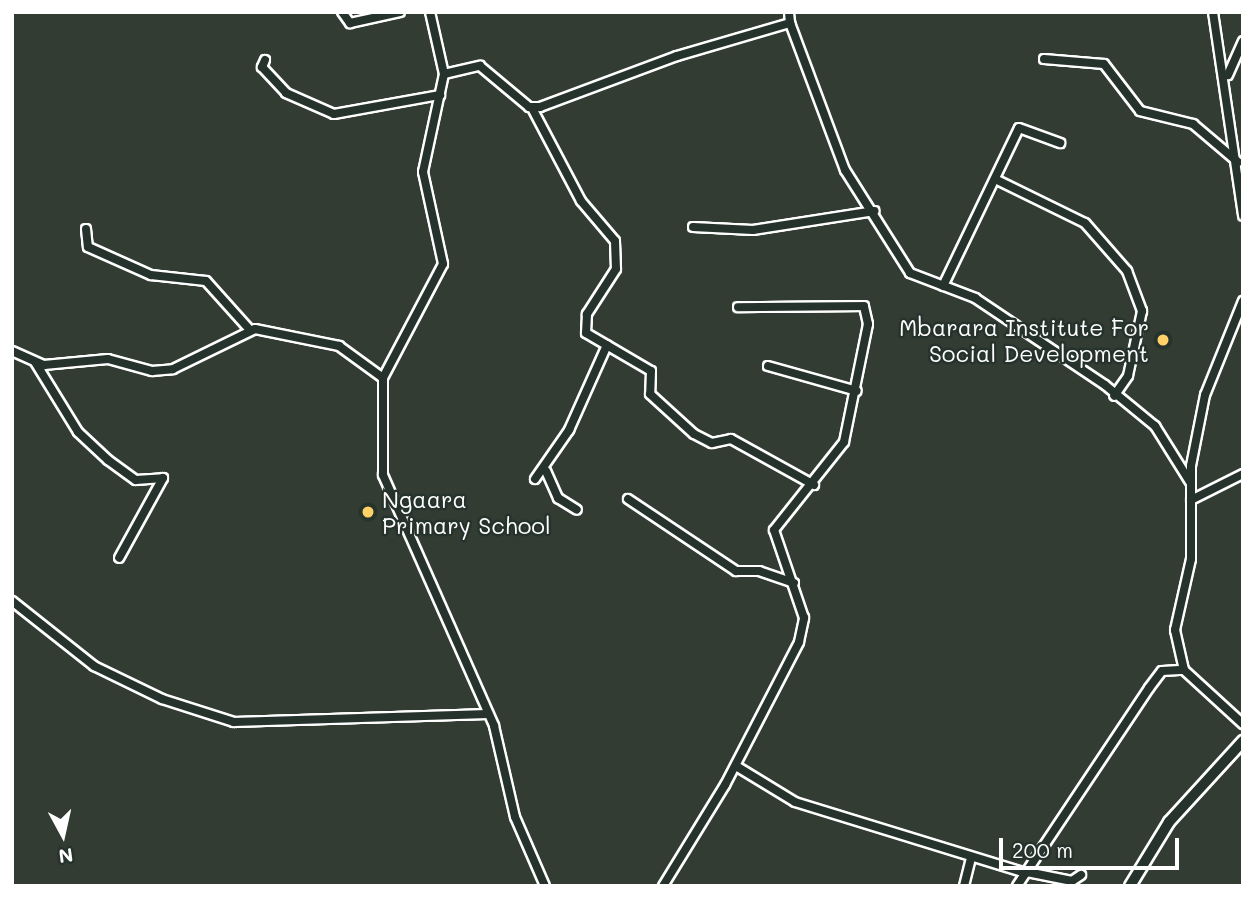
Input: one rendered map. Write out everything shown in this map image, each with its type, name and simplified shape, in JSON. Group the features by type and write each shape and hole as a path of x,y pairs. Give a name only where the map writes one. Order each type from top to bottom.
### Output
{"main road":[{"path":"1130,886 1169,822 1243,741"}],"street":[{"path":"342,12 350,23 400,12"},
{"path":"430,12 444,74 424,172 443,264 383,378 379,420 386,489 488,713 515,817 545,886"},
{"path":"789,12 790,23 845,170 875,211 910,273 975,298 1155,426 1190,482"},
{"path":"1213,12 1228,78 1243,216"},
{"path":"532,108 790,23"},
{"path":"1228,78 1243,41"},
{"path":"1044,59 1104,64 1140,111 1193,124 1238,162"},
{"path":"265,60 266,74 286,93 334,114 440,95"},
{"path":"444,74 483,68 532,108 581,201 615,240 616,269 584,324 589,336 651,371 650,394 694,435 712,443 731,439 814,485"},
{"path":"943,286 1019,128 1060,143"},
{"path":"995,179 1085,223 1127,271 1142,311 1128,376 1114,396"},
{"path":"693,227 753,230 875,211"},
{"path":"86,229 88,247 151,275 206,281 250,330 339,346 383,378"},
{"path":"1243,301 1205,395 1190,482 1191,559 1175,630 1184,670 1243,724"},
{"path":"663,886 736,766 799,642 804,618 774,530 814,485 844,442 857,391 867,307 738,307"},
{"path":"12,351 35,362 108,359 152,371 182,368 250,330"},
{"path":"535,479 546,471 607,345"},
{"path":"35,362 78,432 108,460 136,480 163,478 119,558"},
{"path":"768,366 857,391"},
{"path":"546,471 558,498 578,510"},
{"path":"1191,500 1243,474"},
{"path":"628,499 736,571 759,571 794,583"},
{"path":"12,601 93,666 162,699 234,722 488,713"},
{"path":"1017,886 1162,671 1184,670"},
{"path":"736,766 794,802 971,858 1072,881 1081,875"},
{"path":"964,886 971,858"}],"place":[{"name":"Mbarara Institute For Social Development","path":"1163,340"},
{"name":"Ngaara Primary School","path":"368,512"}]}
